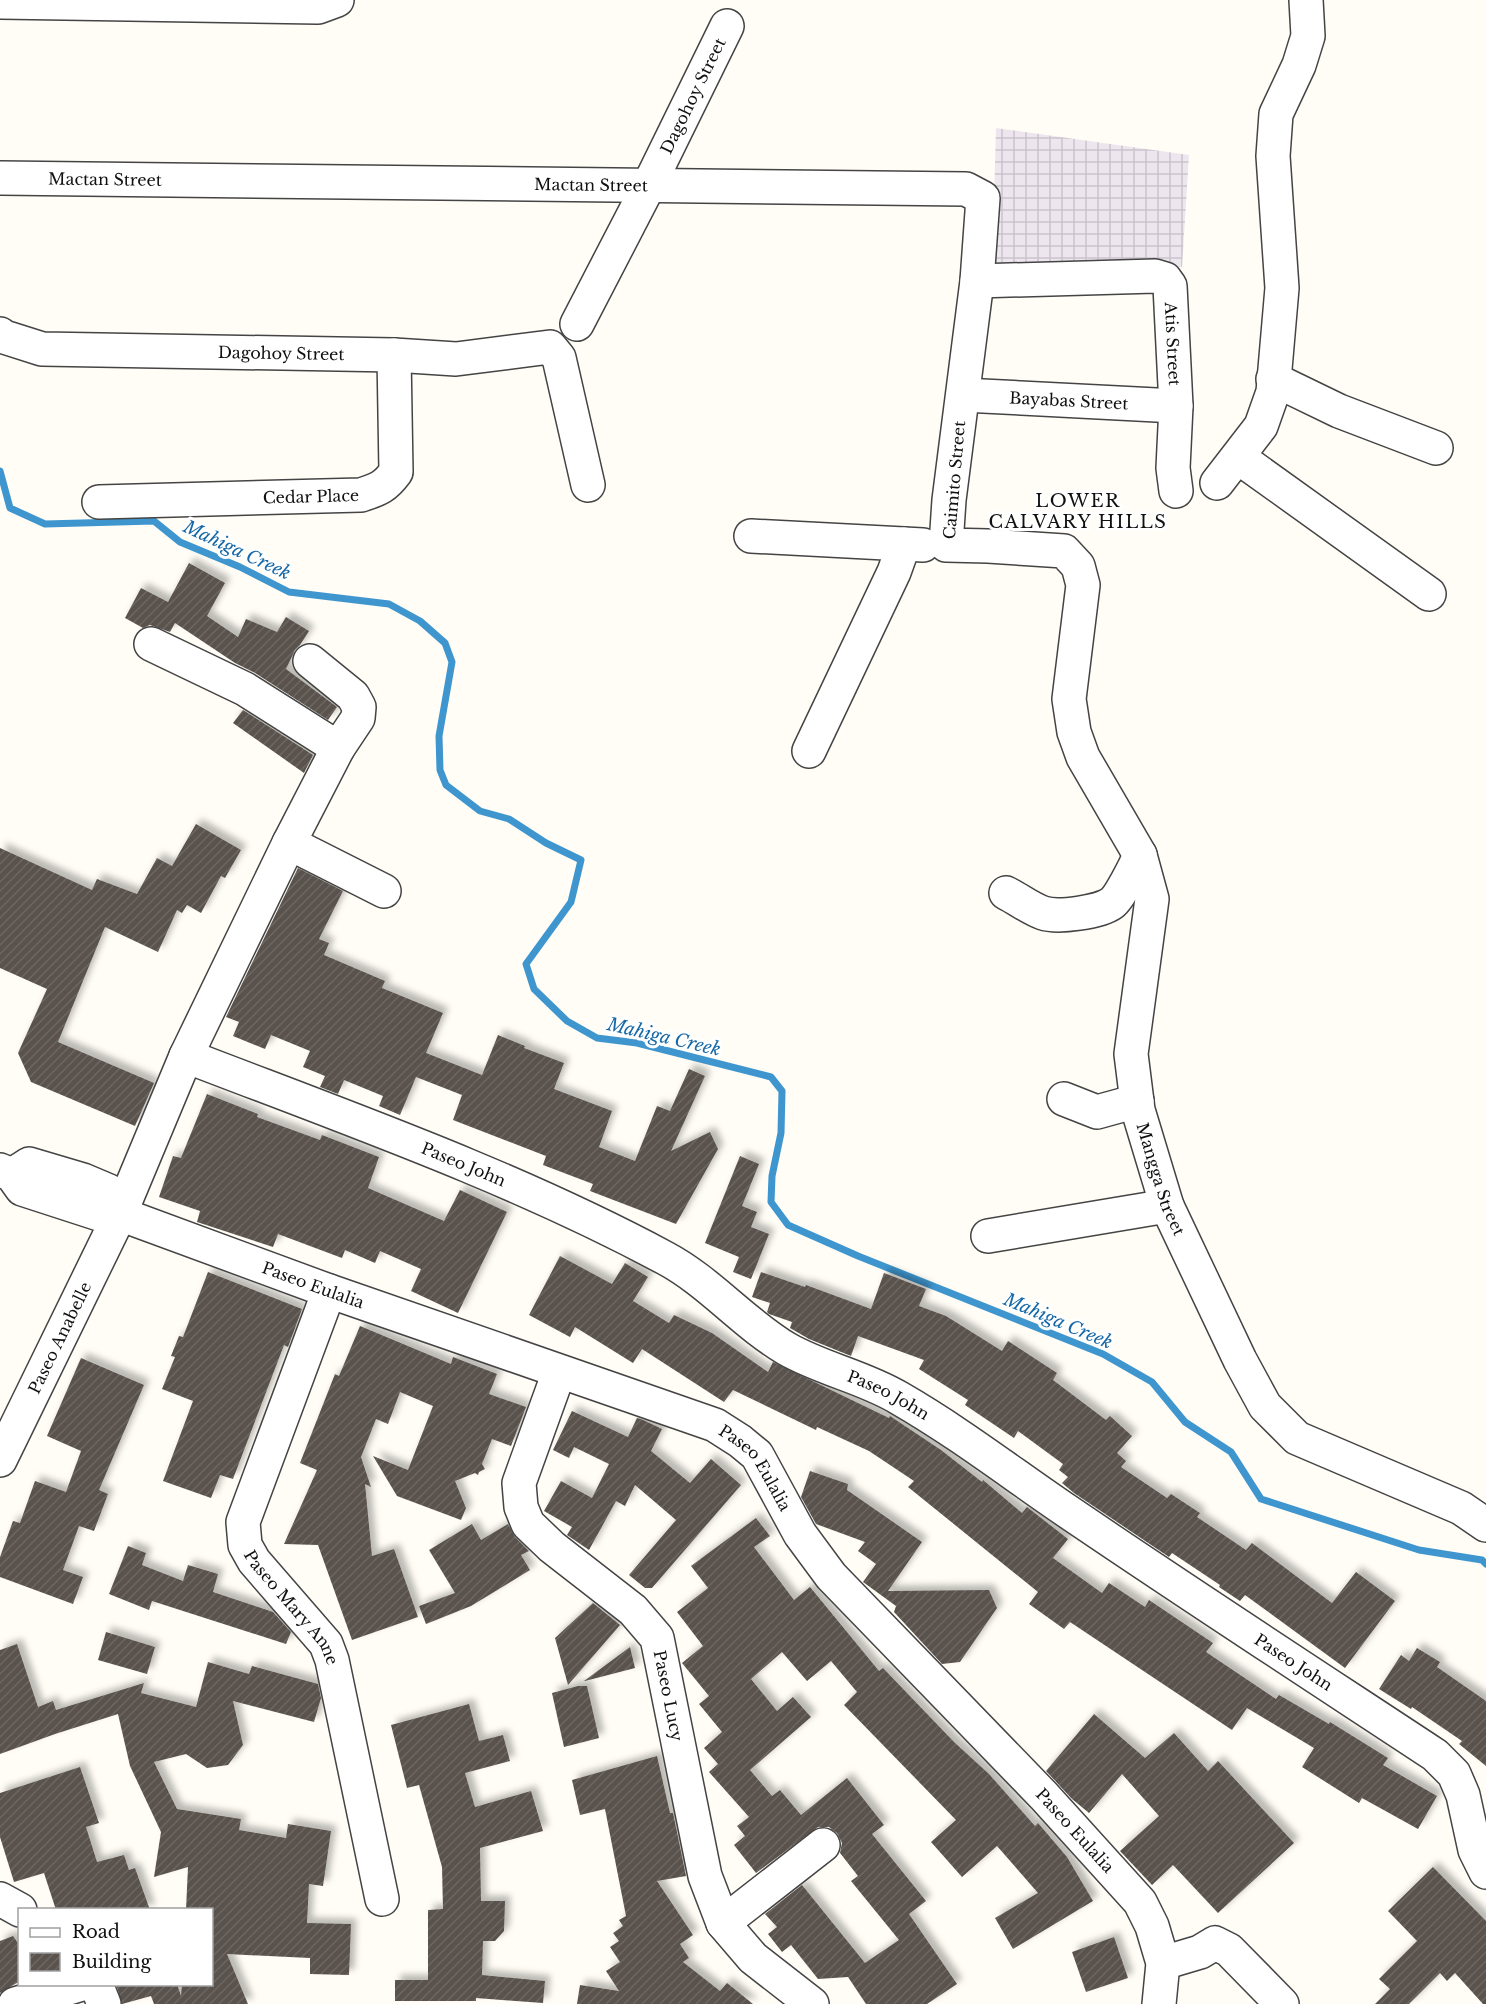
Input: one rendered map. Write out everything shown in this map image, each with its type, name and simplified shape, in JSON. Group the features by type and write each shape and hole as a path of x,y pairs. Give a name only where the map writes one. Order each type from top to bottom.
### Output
{"street":[{"path":"0,2 318,7 337,0"},
{"path":"1217,483 1261,426 1273,392 1282,288 1273,156 1276,114 1299,65 1308,36 1306,0"},
{"name":"Dagohoy Street","path":"577,324 649,185 727,26"},
{"name":"Mactan Street","path":"0,178 966,189 983,198 963,395"},
{"name":"Atis Street","path":"976,280 1155,276 1165,279 1170,286 1176,406 1173,468 1176,491"},
{"name":"Dagohoy Street","path":"0,334 4,338 42,349 394,355 456,359 550,347 559,358 588,485"},
{"name":"Cedar Place","path":"99,502 361,495 380,489 396,472 394,355"},
{"path":"1273,379 1339,411 1436,448"},
{"name":"Bayabas Street","path":"963,395 1176,406"},
{"name":"Caimito Street","path":"963,395 949,500 946,546 1064,551 1078,566 1083,585 1070,699"},
{"path":"1238,457 1428,594"},
{"path":"751,536 946,546"},
{"path":"809,751 894,572 904,544"},
{"path":"151,644 244,689 338,748"},
{"name":"Paseo Anabelle","path":"0,1460 120,1214 186,1056 289,843 338,748 358,718 359,707 353,696 310,661"},
{"name":"Mangga Street","path":"1070,699 1074,732 1083,756 1140,855 1152,899 1131,1054 1137,1101 1167,1206 1219,1318 1265,1406 1297,1438 1461,1508 1486,1525"},
{"path":"289,843 384,891"},
{"path":"1006,893 1044,914 1070,914 1095,910 1113,903 1136,866 1140,855"},
{"name":"Paseo John","path":"186,1056 458,1161 560,1207 669,1260 714,1293 755,1328 790,1351 905,1401 1435,1755 1454,1774 1463,1795 1474,1850 1486,1872"},
{"path":"1064,1099 1097,1112 1137,1101"},
{"name":"Paseo Eulalia","path":"6,1173 22,1189 99,1214 120,1214 329,1292 715,1425 740,1441 757,1455 800,1534 831,1576 1044,1796 1140,1902 1152,1926 1164,1963 1159,2004"},
{"path":"988,1236 1167,1206"},
{"name":"Paseo Mary Anne","path":"329,1292 243,1522 245,1545 254,1561 326,1644 332,1660 381,1899"},
{"name":"Paseo Lucy","path":"559,1372 519,1483 520,1507 528,1524 633,1610 657,1638 705,1876 723,1923 753,1959 813,2004"},
{"path":"723,1923 823,1845"},
{"path":"0,1899 18,1909"},
{"path":"1164,1963 1200,1952 1215,1943 1229,1950 1282,2004"},
{"path":"15,2004 75,1986"},
{"path":"97,1986 104,2004"}],"shaded area":[{"path":"996,128 1189,155 1182,267 984,268 994,200"}],"building":[{"path":"189,563 225,583 207,616 238,637 246,619 277,632 286,617 309,631 295,650 286,669 337,707 328,720 175,623 170,632 150,625 143,628 125,618 141,588 168,602"},
{"path":"243,710 313,755 304,773 233,723"},
{"path":"196,824 241,850 225,878 221,876 201,913 187,905 182,913 177,910 158,952 105,927 58,1042 154,1083 135,1126 31,1082 18,1053 47,989 0,968 0,848 92,890 97,879 137,894 157,858 172,866"},
{"path":"298,868 343,891 319,939 329,943 324,955 385,981 382,988 443,1013 426,1053 482,1075 498,1035 525,1046 524,1048 564,1063 554,1089 612,1111 599,1147 635,1161 657,1106 670,1111 689,1069 705,1076 671,1151 710,1132 718,1149 676,1224 590,1191 593,1184 543,1165 546,1156 453,1120 462,1095 416,1077 400,1115 379,1106 383,1096 344,1080 338,1094 320,1087 325,1076 303,1067 310,1051 271,1035 265,1049 233,1036 239,1022 226,1017"},
{"path":"207,1094 258,1114 257,1117 320,1140 322,1135 379,1157 368,1188 444,1221 460,1190 507,1212 458,1313 411,1291 421,1269 380,1251 375,1263 345,1250 342,1258 278,1234 273,1247 197,1222 200,1211 159,1197 173,1156 181,1158"},
{"path":"740,1156 759,1164 742,1206 757,1212 751,1227 769,1234 751,1279 733,1272 739,1257 705,1243"},
{"path":"560,1256 612,1284 625,1263 648,1277 633,1301 669,1323 674,1315 712,1333 768,1372 773,1362 889,1418 890,1416 941,1450 982,1482 983,1480 1022,1513 1027,1507 1068,1539 1053,1558 1102,1593 1109,1583 1145,1607 1149,1600 1213,1643 1206,1652 1276,1699 1279,1695 1329,1724 1330,1722 1388,1758 1383,1765 1437,1796 1418,1829 1362,1798 1359,1803 1302,1767 1314,1748 1247,1708 1232,1730 1070,1622 1064,1629 1029,1604 1038,1592 908,1487 914,1481 869,1451 817,1427 816,1430 733,1390 724,1402 642,1349 633,1363 575,1327 570,1337 529,1315"},
{"path":"208,1272 302,1309 288,1347 284,1345 233,1479 220,1475 211,1498 163,1481 193,1401 162,1389 175,1357 171,1356 179,1336 183,1337"},
{"path":"761,1272 805,1287 806,1285 871,1309 884,1273 926,1289 919,1306 946,1316 1002,1351 1008,1341 1057,1373 1053,1380 1106,1420 1110,1416 1132,1436 1117,1453 1126,1461 1121,1467 1167,1498 1171,1494 1200,1513 1197,1517 1246,1550 1252,1543 1332,1603 1356,1572 1395,1601 1345,1668 1245,1595 1240,1601 1172,1553 1169,1557 1074,1493 1062,1483 1068,1477 1059,1470 1063,1464 1018,1431 1014,1438 965,1405 968,1400 919,1369 924,1360 858,1336 851,1356 809,1339 790,1328 792,1322 769,1314 767,1312 770,1303 752,1297"},
{"path":"360,1326 451,1364 453,1357 497,1374 489,1394 526,1407 511,1446 492,1439 482,1464 485,1469 478,1475 475,1473 455,1481 466,1508 461,1520 397,1496 373,1456 408,1470 433,1406 400,1392 388,1424 376,1419 361,1457 371,1487 365,1484 372,1556 394,1549 418,1617 352,1640 318,1545 284,1544 317,1470 300,1463 335,1374 339,1376"},
{"path":"81,1358 144,1385 99,1490 108,1494 94,1531 79,1526 63,1570 83,1577 73,1604 0,1577 0,1557 13,1521 20,1523 35,1481 66,1492 81,1451 47,1436"},
{"path":"572,1411 628,1437 637,1418 641,1419 662,1429 651,1451 690,1483 711,1459 741,1485 652,1588 645,1588 629,1575 676,1520 635,1485 625,1506 616,1501 589,1550 567,1535 572,1527 544,1511 561,1481 592,1498 609,1464 574,1447 569,1458 553,1450"},
{"path":"810,1471 848,1484 847,1490 922,1542 888,1591 989,1590 997,1608 960,1662 942,1664 894,1612 896,1606 863,1582 876,1564 858,1551 865,1542 816,1524 801,1497"},
{"path":"756,1518 770,1536 754,1547 794,1600 810,1587 879,1671 883,1668 954,1742 989,1774 1035,1826 1038,1823 1067,1857 1093,1901 1013,1949 995,1918 1038,1893 997,1846 962,1877 931,1842 956,1820 844,1705 857,1692 831,1661 807,1681 782,1652 751,1679 777,1711 793,1697 811,1717 750,1770 772,1796 780,1790 801,1815 847,1778 884,1825 872,1834 926,1901 909,1914 957,1984 927,2004 866,2004 848,1977 818,1979 791,1945 782,1952 768,1934 777,1927 765,1914 802,1885 865,1963 899,1940 851,1881 858,1876 840,1853 842,1843 837,1833 829,1827 818,1827 756,1873 734,1845 745,1836 737,1826 749,1817 709,1772 718,1764 704,1748 722,1732 699,1704 709,1696 682,1663 703,1646 677,1612 708,1588 691,1566"},
{"path":"472,1524 481,1540 508,1524 515,1537 529,1551 521,1555 530,1570 471,1606 426,1624 419,1606 455,1593 429,1550"},
{"path":"128,1546 146,1553 142,1565 183,1581 188,1565 218,1574 213,1592 273,1612 291,1632 286,1644 152,1601 149,1610 109,1594"},
{"path":"593,1603 620,1625 568,1685 555,1638"},
{"path":"106,1632 155,1647 147,1674 98,1660"},
{"path":"17,1644 38,1707 53,1701 56,1710 144,1683 141,1693 196,1707 208,1662 249,1674 252,1666 318,1684 321,1698 314,1722 233,1701 243,1745 228,1765 207,1768 186,1754 154,1762 177,1809 241,1819 239,1830 286,1838 288,1824 331,1831 323,1886 309,1884 307,1923 351,1924 349,1975 310,1974 310,1958 227,1954 248,2004 154,2004 151,1996 122,2004 117,1986 178,1986 181,1996 182,1986 213,1986 213,1908 186,1908 188,1867 154,1877 161,1832 130,1766 118,1714 0,1754 0,1650"},
{"path":"630,1647 635,1668 584,1681"},
{"path":"1417,1648 1440,1662 1437,1667 1486,1701 1486,1766 1459,1744 1462,1741 1412,1707 1411,1709 1379,1689 1401,1655 1409,1661"},
{"path":"587,1686 599,1738 564,1747 552,1693"},
{"path":"469,1704 479,1741 503,1735 510,1761 465,1773 475,1807 531,1791 543,1831 480,1848 481,1901 505,1901 504,1931 495,1941 483,1941 482,1975 545,1981 543,2003 476,1998 476,2001 395,2001 395,1980 428,1980 428,1910 443,1909 442,1867 419,1785 407,1788 391,1725"},
{"path":"1094,1714 1145,1758 1174,1733 1208,1771 1218,1761 1294,1843 1218,1913 1173,1865 1152,1885 1120,1851 1159,1816 1122,1774 1089,1813 1072,1799 1046,1771"},
{"path":"657,1756 670,1813 673,1813 686,1876 657,1881 693,1935 680,1944 689,1958 683,1962 720,1991 727,1983 753,2004 577,2004 580,1985 619,1991 606,1971 620,1962 610,1947 619,1941 613,1933 623,1926 619,1920 626,1916 605,1809 580,1815 572,1780"},
{"path":"80,1767 99,1823 86,1827 97,1862 124,1855 129,1870 135,1868 149,1908 55,1908 44,1873 14,1882 0,1837 0,1793"},
{"path":"1433,1867 1486,1921 1486,2004 1483,2004 1455,1973 1447,1981 1440,1973 1409,2004 1375,2004 1390,1989 1379,1979 1417,1941 1388,1911"},
{"path":"13,1936 18,1943 18,1982 0,1993 0,1941"},
{"path":"1114,1937 1128,1978 1086,1992 1072,1952"}],"waterway":[{"name":"Mahiga Creek","path":"0,471 10,508 45,524 154,521 180,542 240,567 289,592 389,604 420,621 445,643 452,662 439,736 440,770 446,785 480,811 509,819 546,843 581,860 571,902 526,964 534,989 567,1021 597,1038 637,1043 771,1077 782,1091 781,1133 772,1176 771,1202 788,1225 858,1256 1103,1354 1152,1382 1185,1422 1231,1452 1261,1499 1419,1550 1482,1560 1486,1564"}],"district":[{"name":"LOWER CALVARY HILLS","path":"1078,511"}]}
